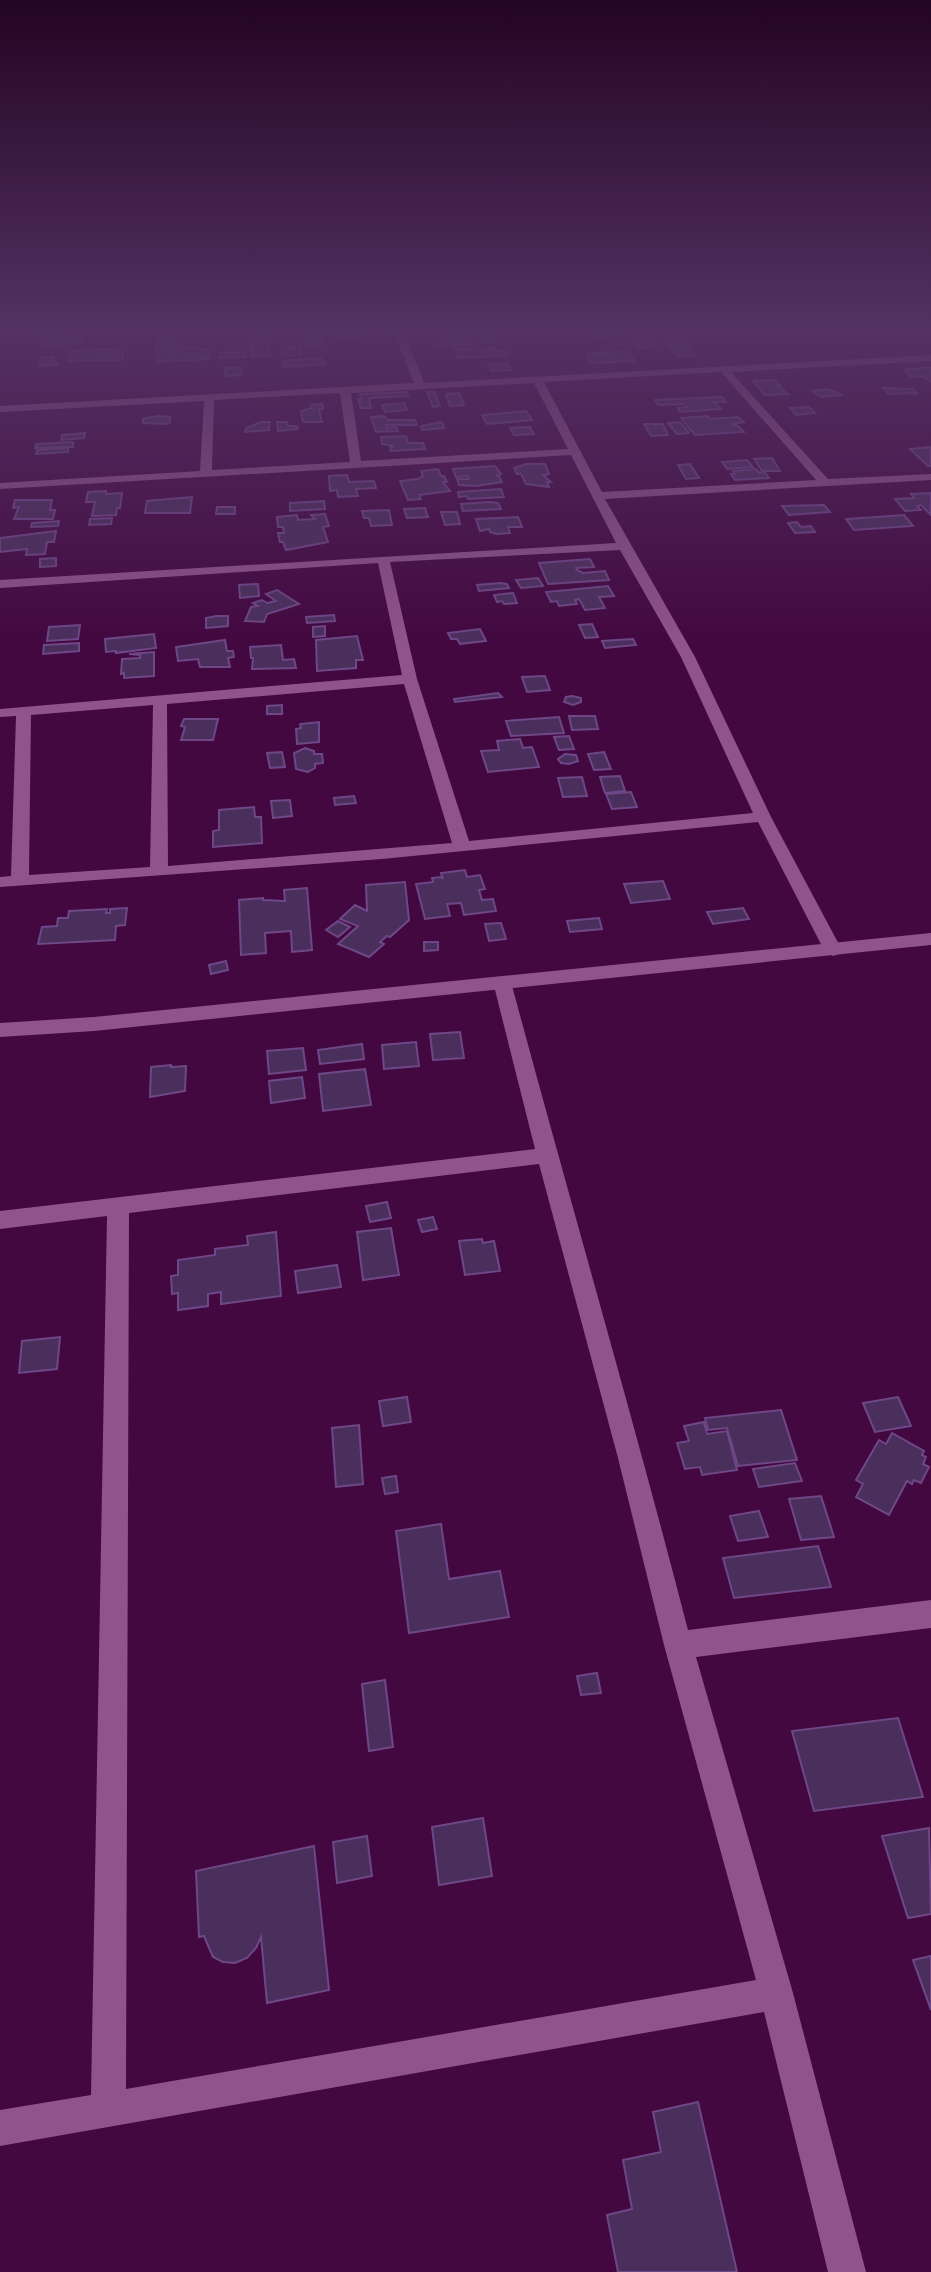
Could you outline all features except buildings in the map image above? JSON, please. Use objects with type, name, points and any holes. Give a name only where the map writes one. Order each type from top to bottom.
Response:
[{"type":"street","points":[[206,473],[208,435]]},
{"type":"street","points":[[352,435],[356,464]]},
{"type":"street","points":[[565,435],[624,546],[688,657],[763,817],[832,950]]},
{"type":"street","points":[[782,435],[826,484]]},
{"type":"street","points":[[0,486],[574,452]]},
{"type":"street","points":[[598,496],[931,477]]},
{"type":"street","points":[[0,584],[624,546]]},
{"type":"street","points":[[383,559],[410,679],[462,847]]},
{"type":"street","points":[[0,713],[410,679]]},
{"type":"street","points":[[159,870],[160,699]]},
{"type":"street","points":[[20,881],[24,711]]},
{"type":"street","points":[[0,882],[462,847],[763,817]]},
{"type":"street","points":[[0,1030],[94,1024],[931,939]]},
{"type":"street","points":[[502,982],[631,1458],[678,1645],[776,1993],[847,2272]]},
{"type":"street","points":[[0,1220],[547,1155]]},
{"type":"street","points":[[108,2110],[118,1207]]},
{"type":"street","points":[[678,1645],[931,1614]]},
{"type":"street","points":[[0,2128],[776,1993]]}]
